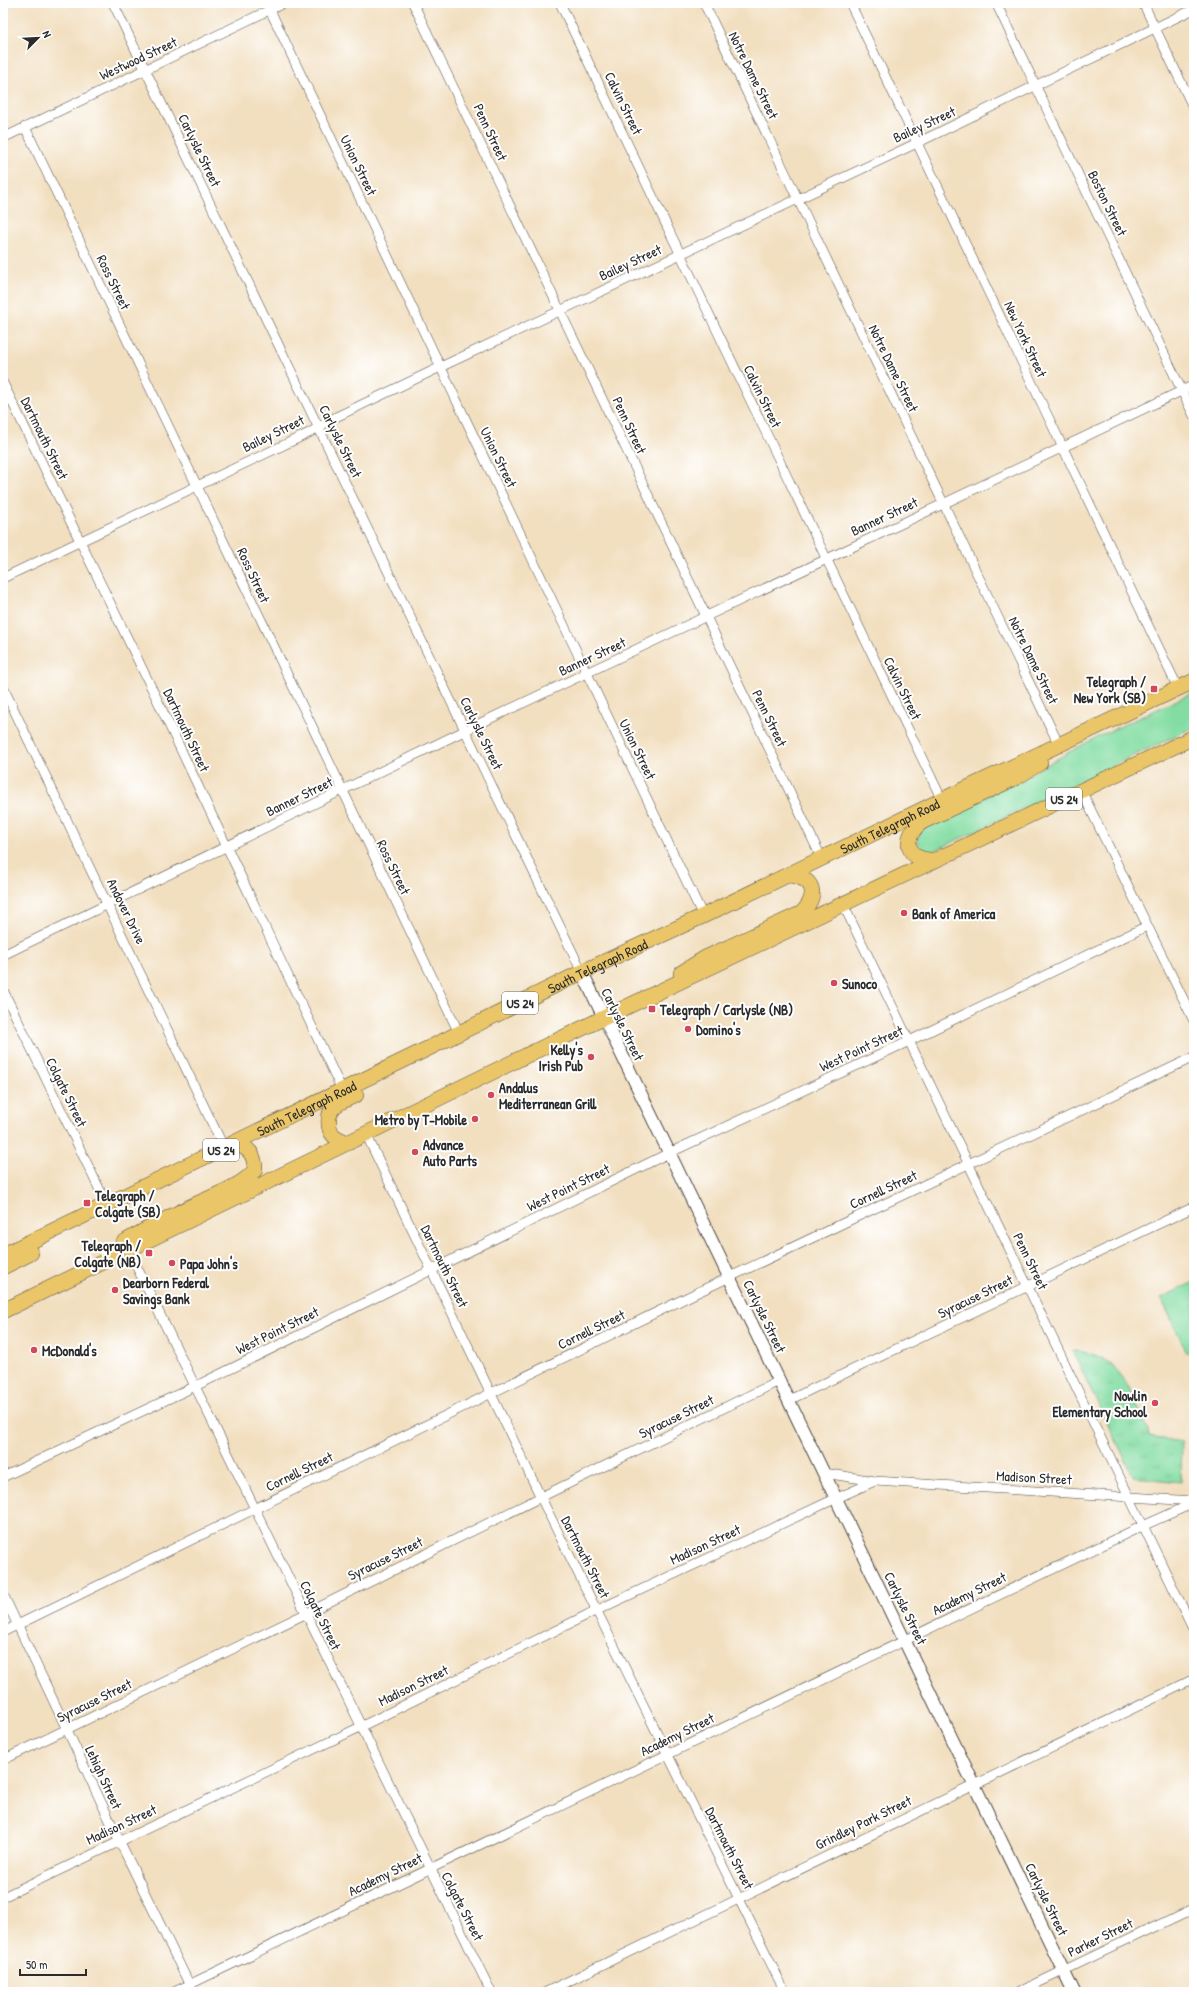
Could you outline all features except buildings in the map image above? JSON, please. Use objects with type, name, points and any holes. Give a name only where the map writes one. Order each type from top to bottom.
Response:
[{"type":"main road","name":"South Telegraph Road","points":[[3,1255],[229,1146],[582,972],[703,916],[942,800],[1194,681]]},
{"type":"main road","points":[[934,860],[926,861],[914,856],[910,850],[909,843],[912,829],[922,822],[1017,777],[1077,736]]},
{"type":"main road","name":"US 24","points":[[3,1311],[10,1302],[89,1269],[604,1018],[1194,737]]},
{"type":"main road","points":[[661,991],[682,972],[705,958],[802,912],[812,898],[812,891],[806,880],[799,876],[789,875]]},
{"type":"main road","points":[[348,1143],[335,1136],[330,1131],[330,1111],[334,1107],[447,1050],[474,1026]]},
{"type":"main road","points":[[89,1269],[113,1248],[148,1228],[232,1187],[251,1176],[255,1170],[253,1156],[247,1148],[229,1146]]},
{"type":"main road","points":[[3,1267],[112,1213],[134,1200],[156,1181]]},
{"type":"street","name":"Carlysle Street","points":[[113,3],[1074,1992]]},
{"type":"street","name":"Westwood Street","points":[[3,138],[284,3]]},
{"type":"street","name":"Penn Street","points":[[413,3],[822,859]]},
{"type":"street","name":"Calvin Street","points":[[560,3],[942,800]]},
{"type":"street","name":"Notre Dame Street","points":[[704,3],[1058,745]]},
{"type":"street","name":"New York Street","points":[[850,3],[1178,688]]},
{"type":"street","name":"Boston Street","points":[[996,3],[1194,416]]},
{"type":"street","points":[[1143,3],[1194,109]]},
{"type":"street","name":"Bailey Street","points":[[3,578],[309,433],[318,427],[560,310],[917,143],[1194,9]]},
{"type":"street","name":"Union Street","points":[[270,10],[703,916]]},
{"type":"street","name":"Ross Street","points":[[24,127],[459,1033]]},
{"type":"street","name":"Dartmouth Street","points":[[3,383],[342,1090]]},
{"type":"street","name":"Banner Street","points":[[3,955],[464,731],[1194,385]]},
{"type":"street","name":"Andover Drive","points":[[3,687],[229,1146]]},
{"type":"street","points":[[1081,790],[1194,1021]]},
{"type":"street","name":"Penn Street","points":[[843,904],[1194,1631]]},
{"type":"street","name":"West Point Street","points":[[3,1477],[195,1386],[669,1153],[908,1041],[1147,926]]},
{"type":"street","name":"Colgate Street","points":[[3,990],[106,1205]]},
{"type":"street","name":"Cornell Street","points":[[3,1632],[490,1393],[1194,1057]]},
{"type":"street","name":"Dartmouth Street","points":[[366,1134],[490,1393],[785,1992]]},
{"type":"street","name":"Syracuse Street","points":[[789,1400],[1194,1207]]},
{"type":"street","name":"Colgate Street","points":[[128,1249],[361,1726],[429,1869],[491,1992]]},
{"type":"street","name":"Syracuse Street","points":[[3,1760],[66,1728],[305,1614],[779,1381]]},
{"type":"street","name":"Madison Street","points":[[824,1474],[875,1481],[1129,1496],[1194,1502]]},
{"type":"street","name":"Madison Street","points":[[3,1897],[118,1840],[361,1726],[598,1610],[875,1481]]},
{"type":"street","name":"Academy Street","points":[[174,1992],[191,1988],[429,1869],[1143,1525],[1194,1502]]},
{"type":"street","name":"Lehigh Street","points":[[3,1594],[118,1840],[191,1988]]},
{"type":"street","name":"Grindley Park Street","points":[[546,1992],[1194,1679]]},
{"type":"street","name":"Parker Street","points":[[1019,1992],[1194,1908]]},
{"type":"green space","points":[[1194,693],[1194,727],[930,853],[919,849],[917,840],[923,828],[1021,779],[1091,740]]},
{"type":"green space","points":[[1194,1282],[1194,1356],[1187,1352],[1161,1298]]},
{"type":"green space","points":[[1072,1351],[1089,1353],[1103,1359],[1114,1367],[1130,1389],[1148,1431],[1149,1437],[1182,1442],[1181,1482],[1134,1477]]},
{"type":"place","name":"Telegraph / New York (SB)","points":[[1154,689]]},
{"type":"place","name":"Bank of America","points":[[904,913]]},
{"type":"place","name":"Sunoco","points":[[834,983]]},
{"type":"place","name":"Telegraph / Carlysle (NB)","points":[[652,1009]]},
{"type":"place","name":"Domino's","points":[[688,1029]]},
{"type":"place","name":"Kelly's Irish Pub","points":[[591,1057]]},
{"type":"place","name":"Andalus Mediterranean Grill","points":[[491,1095]]},
{"type":"place","name":"Metro by T-Mobile","points":[[475,1119]]},
{"type":"place","name":"Advance Auto Parts","points":[[415,1152]]},
{"type":"place","name":"Telegraph / Colgate (SB)","points":[[87,1203]]},
{"type":"place","name":"Telegraph / Colgate (NB)","points":[[149,1253]]},
{"type":"place","name":"Papa John's","points":[[172,1263]]},
{"type":"place","name":"Dearborn Federal Savings Bank","points":[[115,1290]]},
{"type":"place","name":"McDonald's","points":[[34,1350]]},
{"type":"place","name":"Nowlin Elementary School","points":[[1155,1403]]}]
